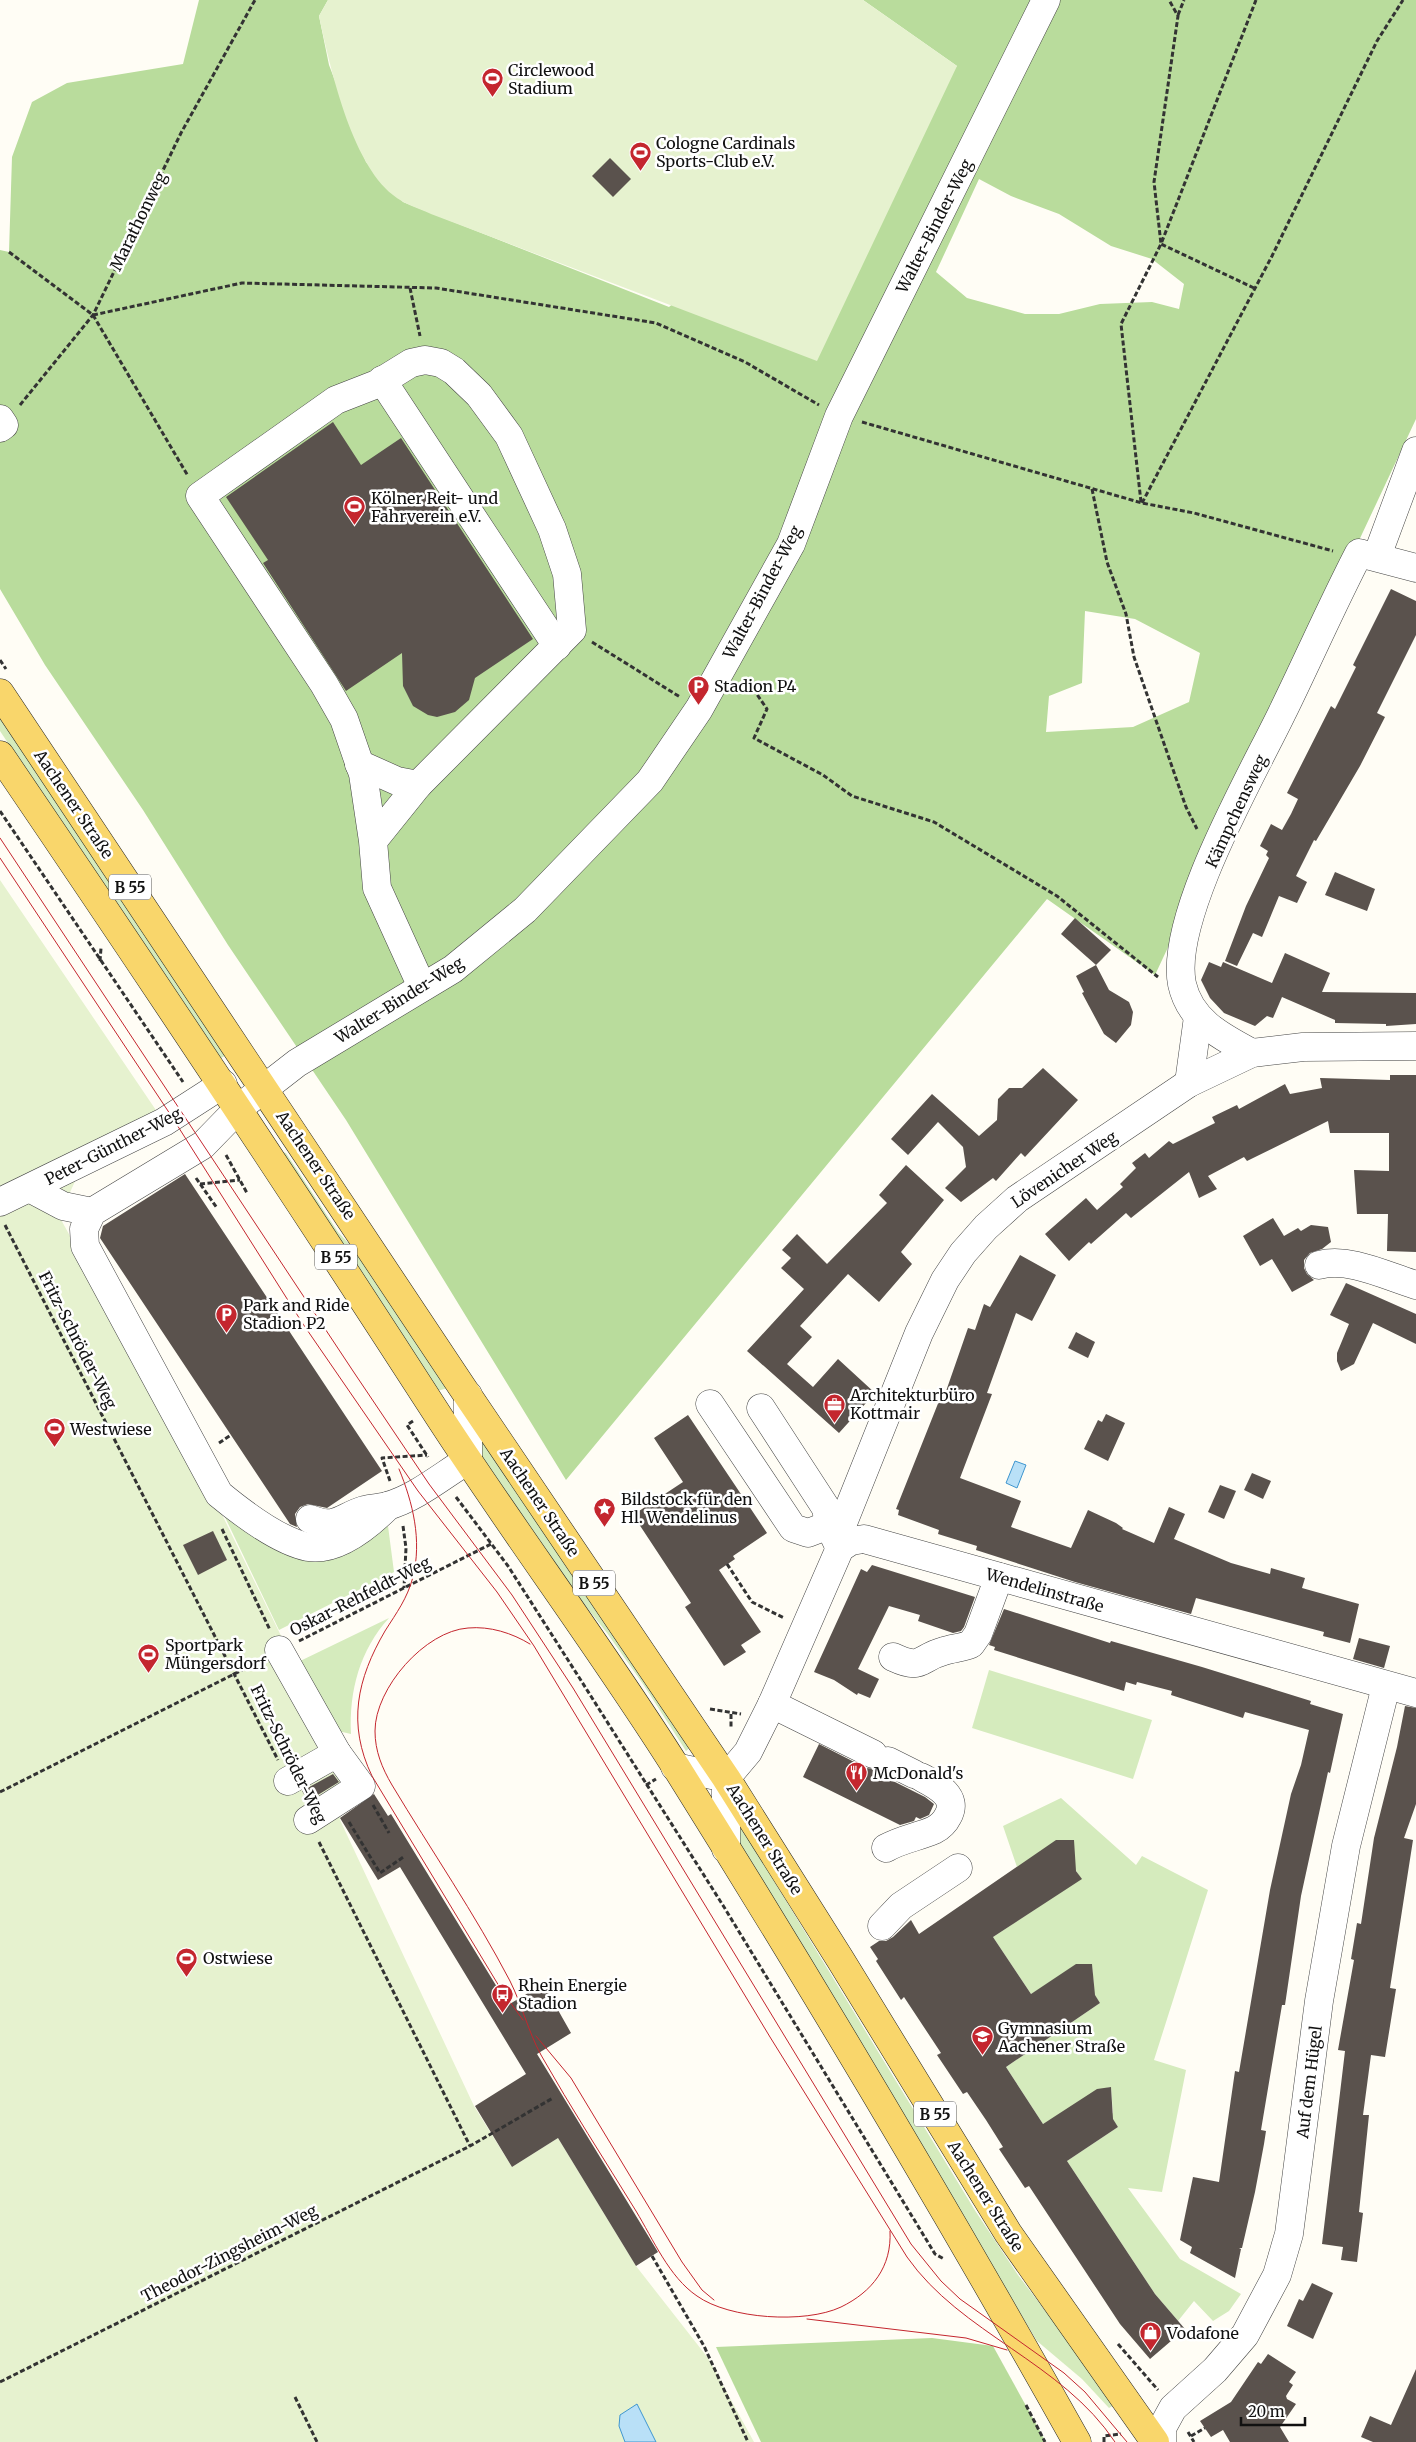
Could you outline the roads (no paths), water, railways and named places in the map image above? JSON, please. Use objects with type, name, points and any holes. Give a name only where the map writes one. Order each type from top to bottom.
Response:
[{"type":"main road","name":"Aachener Straße","points":[[0,693],[726,1778],[846,1967],[1008,2233],[1155,2442]]},
{"type":"main road","name":"Aachener Straße","points":[[0,754],[239,1108],[468,1460],[562,1594],[675,1767],[972,2258],[1077,2442]]},
{"type":"street","name":"Walter-Binder-Weg","points":[[104,1215],[203,1146],[239,1108],[297,1063],[460,964],[524,910],[650,781],[699,708],[792,544],[839,416],[1046,0]]},
{"type":"street","points":[[373,841],[418,785],[564,638],[567,574],[552,529],[509,436],[479,396],[454,371],[441,363],[425,360],[411,363],[382,380],[336,400],[200,496],[324,684],[344,719],[363,774],[373,841],[377,888],[422,987]]},
{"type":"street","points":[[382,380],[564,638]]},
{"type":"street","name":"Kämpchensweg","points":[[1252,1052],[1219,1036],[1198,1017],[1182,985],[1181,962],[1185,930],[1214,854],[1358,554],[1416,451]]},
{"type":"street","points":[[1358,554],[1416,568]]},
{"type":"street","points":[[359,764],[397,781],[418,785]]},
{"type":"street","points":[[1190,1083],[1198,1017]]},
{"type":"street","name":"Lövenicher Weg","points":[[835,1537],[843,1523],[919,1333],[944,1280],[986,1227],[1016,1199],[1190,1083],[1252,1052],[1303,1047],[1416,1046]]},
{"type":"street","name":"Peter-Günther-Weg","points":[[2,1213],[31,1189],[164,1122],[223,1084]]},
{"type":"street","points":[[31,1189],[63,1206],[104,1215]]},
{"type":"street","points":[[104,1215],[84,1229],[85,1246],[219,1494],[249,1517],[282,1536],[309,1547],[323,1546],[349,1536],[366,1527],[388,1506]]},
{"type":"street","points":[[1319,1265],[1330,1262],[1354,1265],[1416,1285]]},
{"type":"street","points":[[310,1519],[323,1525],[331,1524],[364,1510],[388,1506],[418,1491],[468,1460],[468,1395]]},
{"type":"street","name":"Wendelinstraße","points":[[710,1404],[793,1528],[808,1533],[851,1541],[864,1539],[1416,1693]]},
{"type":"street","points":[[726,1849],[726,1778],[748,1752],[772,1704],[835,1537],[826,1508],[761,1408]]},
{"type":"street","points":[[893,1657],[909,1664],[917,1664],[944,1651],[971,1644],[978,1634],[999,1577]]},
{"type":"street","points":[[280,1650],[337,1754],[358,1782],[308,1820]]},
{"type":"street","name":"Auf dem Hügel","points":[[1162,2442],[1162,2428],[1173,2408],[1215,2370],[1245,2335],[1278,2275],[1289,2234],[1319,2001],[1346,1846],[1386,1686]]},
{"type":"street","points":[[772,1704],[936,1784],[948,1796],[952,1805],[951,1812],[946,1821],[937,1829],[899,1841],[886,1848]]},
{"type":"street","points":[[288,1782],[337,1754]]},
{"type":"street","points":[[675,1767],[726,1778]]},
{"type":"street","points":[[882,1926],[901,1906],[958,1868]]},
{"type":"water","points":[[1015,1461],[1026,1465],[1017,1488],[1006,1483]]},
{"type":"water","points":[[637,2404],[656,2442],[625,2442],[619,2426],[620,2415]]},
{"type":"tram line","points":[[0,838],[429,1484],[512,1595],[573,1688],[911,2244],[941,2281],[960,2299],[1064,2373],[1085,2392],[1127,2442]]},
{"type":"tram line","points":[[0,858],[172,1117],[303,1324],[418,1491],[497,1592],[534,1646],[770,2037],[907,2257],[929,2284],[955,2307],[1068,2390],[1093,2414],[1115,2442]]},
{"type":"tram line","points":[[399,1469],[415,1522],[416,1563],[408,1592],[375,1649],[362,1684],[358,1720],[364,1757],[372,1776],[502,1991],[523,2020]]},
{"type":"tram line","points":[[530,1644],[501,1631],[484,1628],[468,1628],[435,1639],[405,1664],[383,1697],[377,1714],[376,1745],[382,1766],[392,1785],[468,1907],[510,1981],[541,2055],[662,2257],[687,2288],[711,2304],[747,2314],[788,2317],[808,2316],[841,2307],[871,2286],[884,2267],[888,2256],[890,2231]]},
{"type":"tram line","points":[[536,2036],[571,2078],[682,2262],[702,2290],[714,2300]]},
{"type":"tram line","points":[[807,2319],[966,2338],[1007,2350]]},
{"type":"place","name":"Circlewood Stadium","points":[[492,98]]},
{"type":"place","name":"Cologne Cardinals Sports-Club e.V.","points":[[640,171]]},
{"type":"place","name":"Kölner Reit- und Fahrverein e.V.","points":[[355,526]]},
{"type":"place","name":"Stadion P4","points":[[698,705]]},
{"type":"place","name":"Park and Ride Stadion P2","points":[[227,1333]]},
{"type":"place","name":"Architekturbüro Kottmair","points":[[834,1423]]},
{"type":"place","name":"Westwiese","points":[[54,1448]]},
{"type":"place","name":"Bildstock für den Hl. Wendelinus","points":[[605,1527]]},
{"type":"place","name":"Sportpark Müngersdorf","points":[[149,1673]]},
{"type":"place","name":"McDonald's","points":[[857,1792]]},
{"type":"place","name":"Ostwiese","points":[[187,1977]]},
{"type":"place","name":"Rhein Energie Stadion","points":[[502,2013]]},
{"type":"place","name":"Gymnasium Aachener Straße","points":[[982,2056]]},
{"type":"place","name":"Vodafone","points":[[1151,2352]]}]
